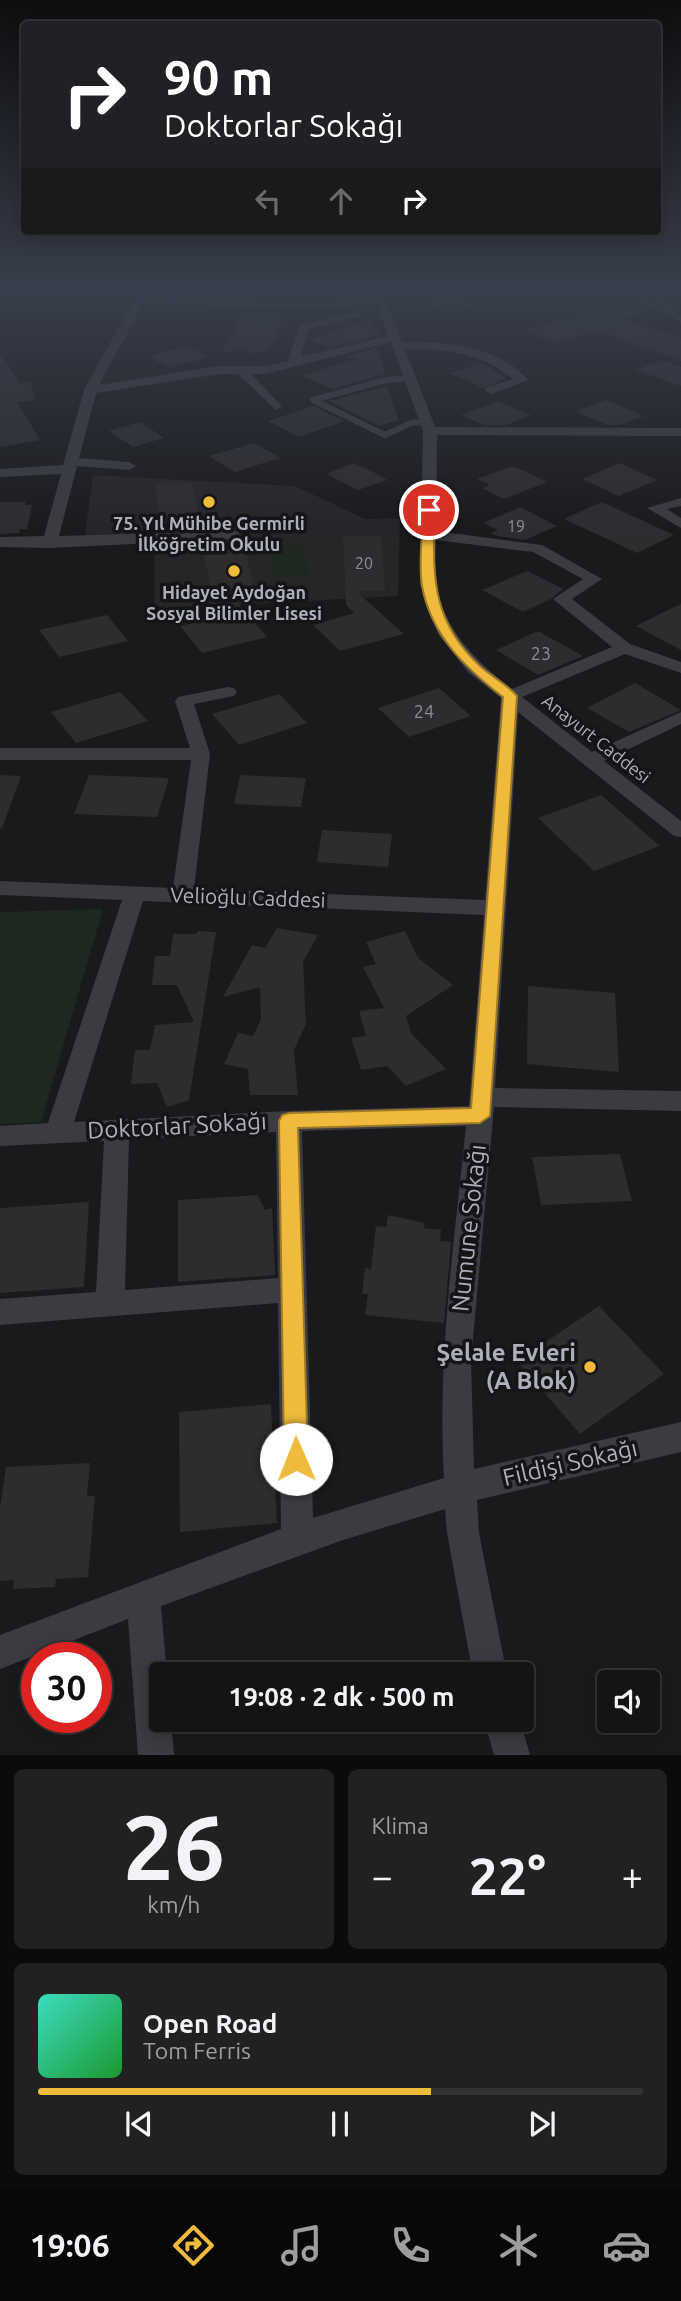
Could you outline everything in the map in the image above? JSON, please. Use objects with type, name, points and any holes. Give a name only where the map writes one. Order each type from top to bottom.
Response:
[{"type":"street","points":[[50,543],[90,390],[101,370]]},
{"type":"street","points":[[90,390],[219,370],[265,370]]},
{"type":"street","name":"Anayurt Caddesi","points":[[408,370],[428,427],[428,584],[437,617],[453,643],[474,668],[681,831]]},
{"type":"street","points":[[491,390],[522,380],[509,370]]},
{"type":"street","points":[[242,371],[276,406]]},
{"type":"street","points":[[428,427],[681,432]]},
{"type":"street","points":[[0,473],[71,465],[129,466]]},
{"type":"street","points":[[681,502],[654,508],[681,524]]},
{"type":"street","points":[[428,534],[537,548],[594,579],[561,599],[624,648],[681,668]]},
{"type":"street","points":[[0,542],[50,543],[234,536]]},
{"type":"street","points":[[510,696],[624,648]]},
{"type":"street","points":[[183,895],[201,754],[184,701],[228,692]]},
{"type":"street","name":"Numune Sokağı","points":[[486,1662],[473,1598],[459,1489],[455,1414],[456,1360],[481,1107],[510,696]]},
{"type":"street","points":[[592,759],[681,717]]},
{"type":"street","points":[[0,754],[201,754]]},
{"type":"street","name":"Velioğlu Caddesi","points":[[0,888],[495,908]]},
{"type":"street","points":[[58,1131],[135,894]]},
{"type":"street","name":"Doktorlar Sokağı","points":[[0,1136],[289,1121],[481,1107],[681,1101]]},
{"type":"street","points":[[289,1121],[297,1541]]},
{"type":"street","points":[[110,1304],[117,1129]]},
{"type":"street","points":[[0,1312],[293,1289]]},
{"type":"street","name":"Fildişi Sokağı","points":[[0,1652],[142,1596],[297,1541],[459,1489],[681,1437]]},
{"type":"street","points":[[142,1596],[156,1755]]},
{"type":"street","points":[[505,1732],[512,1755]]},
{"type":"lane","points":[[411,378],[386,380],[313,400],[385,435],[411,424],[428,427]]},
{"type":"shaded area","points":[[93,475],[295,486],[365,519],[400,518],[398,596],[155,609],[154,539],[262,533],[95,537],[85,534]]},
{"type":"shaded area","points":[[304,545],[309,575],[274,577],[270,547]]},
{"type":"shaded area","points":[[103,909],[41,1122],[0,1124],[0,912]]},
{"type":"building","points":[[0,370],[11,370],[20,383],[30,382],[36,400],[17,402],[40,440],[0,447]]},
{"type":"building","points":[[321,370],[384,370],[385,374],[332,389],[302,376]]},
{"type":"building","points":[[460,370],[493,370],[507,378],[483,388],[450,373]]},
{"type":"building","points":[[636,370],[681,370],[681,386]]},
{"type":"building","points":[[387,386],[399,420],[379,426],[329,401]]},
{"type":"building","points":[[606,400],[644,416],[619,425],[607,425],[575,411]]},
{"type":"building","points":[[498,401],[531,415],[506,425],[484,425],[461,415]]},
{"type":"building","points":[[313,406],[344,421],[299,437],[268,421]]},
{"type":"building","points":[[140,422],[164,438],[133,447],[109,431]]},
{"type":"building","points":[[254,443],[280,458],[235,472],[209,456]]},
{"type":"building","points":[[354,463],[387,480],[358,490],[326,474]]},
{"type":"building","points":[[620,463],[657,480],[619,496],[582,479]]},
{"type":"building","points":[[512,466],[547,482],[504,499],[482,488],[490,485],[477,479]]},
{"type":"building","points":[[192,482],[200,519],[161,522],[155,485]]},
{"type":"building","points":[[0,502],[25,502],[25,505],[32,505],[27,529],[20,529],[19,533],[0,534]]},
{"type":"building","points":[[602,502],[674,535],[637,553],[564,519]]},
{"type":"building","points":[[520,507],[557,526],[525,540],[497,536],[490,533],[498,530],[483,523]]},
{"type":"building","points":[[343,536],[381,536],[385,591],[356,591],[404,634],[340,651],[313,625],[354,613],[346,605]]},
{"type":"building","points":[[243,542],[254,587],[226,589],[267,637],[202,653],[180,626],[224,616],[214,604],[202,545]]},
{"type":"building","points":[[527,571],[563,589],[551,599],[523,612],[482,590]]},
{"type":"building","points":[[681,604],[681,650],[636,626],[668,610]]},
{"type":"building","points":[[107,615],[128,641],[59,657],[39,630]]},
{"type":"building","points":[[538,631],[583,656],[538,675],[496,650]]},
{"type":"building","points":[[635,683],[681,710],[629,732],[587,708]]},
{"type":"building","points":[[439,688],[471,716],[409,737],[378,708]]},
{"type":"building","points":[[120,692],[148,721],[76,743],[51,712]]},
{"type":"building","points":[[279,694],[307,723],[239,745],[212,714]]},
{"type":"building","points":[[0,775],[21,776],[2,828],[0,828]]},
{"type":"building","points":[[89,775],[169,778],[157,817],[74,814]]},
{"type":"building","points":[[240,775],[306,778],[301,807],[234,804]]},
{"type":"building","points":[[601,795],[660,846],[594,871],[538,818]]},
{"type":"building","points":[[322,830],[392,834],[388,867],[317,862]]},
{"type":"building","points":[[277,928],[318,935],[303,962],[306,1024],[294,1050],[298,1095],[250,1095],[248,1069],[224,1064],[238,1033],[253,1036],[261,1019],[260,987],[223,997],[252,945],[265,948]]},
{"type":"building","points":[[197,931],[216,932],[189,1100],[167,1107],[157,1083],[131,1084],[135,1050],[150,1050],[155,1025],[194,1022],[177,985],[152,985],[155,956],[170,956],[173,934],[197,934]]},
{"type":"building","points":[[405,931],[418,958],[453,985],[406,1016],[411,1033],[446,1069],[406,1086],[387,1066],[361,1070],[351,1038],[366,1036],[359,1011],[384,1008],[363,967],[376,964],[366,942]]},
{"type":"building","points":[[528,986],[615,993],[619,1072],[527,1064]]},
{"type":"building","points":[[620,1154],[632,1201],[541,1205],[532,1157]]},
{"type":"building","points":[[258,1195],[265,1210],[272,1208],[275,1275],[178,1282],[178,1200]]},
{"type":"building","points":[[89,1202],[84,1287],[0,1293],[0,1208]]},
{"type":"building","points":[[388,1215],[425,1223],[424,1228],[441,1230],[440,1241],[451,1242],[444,1323],[365,1315],[368,1294],[362,1294],[365,1268],[371,1269],[376,1226],[386,1227]]},
{"type":"building","name":"Şelale Evleri (A Blok)","points":[[599,1306],[664,1374],[580,1434],[517,1361]]},
{"type":"building","points":[[271,1404],[277,1523],[180,1532],[179,1412]]},
{"type":"building","points":[[90,1463],[87,1496],[95,1496],[88,1577],[56,1579],[55,1587],[13,1589],[14,1580],[0,1581],[0,1508],[6,1467]]},
{"type":"place","name":"75. Yıl Mühibe Germirli İlköğretim Okulu","points":[[209,502]]},
{"type":"place","name":"Hidayet Aydoğan Sosyal Bilimler Lisesi","points":[[234,571]]},
{"type":"place","name":"Şelale Evleri (A Blok)","points":[[590,1367]]},
{"type":"route","points":[[296,1459],[289,1121],[480,1116],[510,696],[474,668],[453,643],[437,617],[428,584],[429,510]]}]
